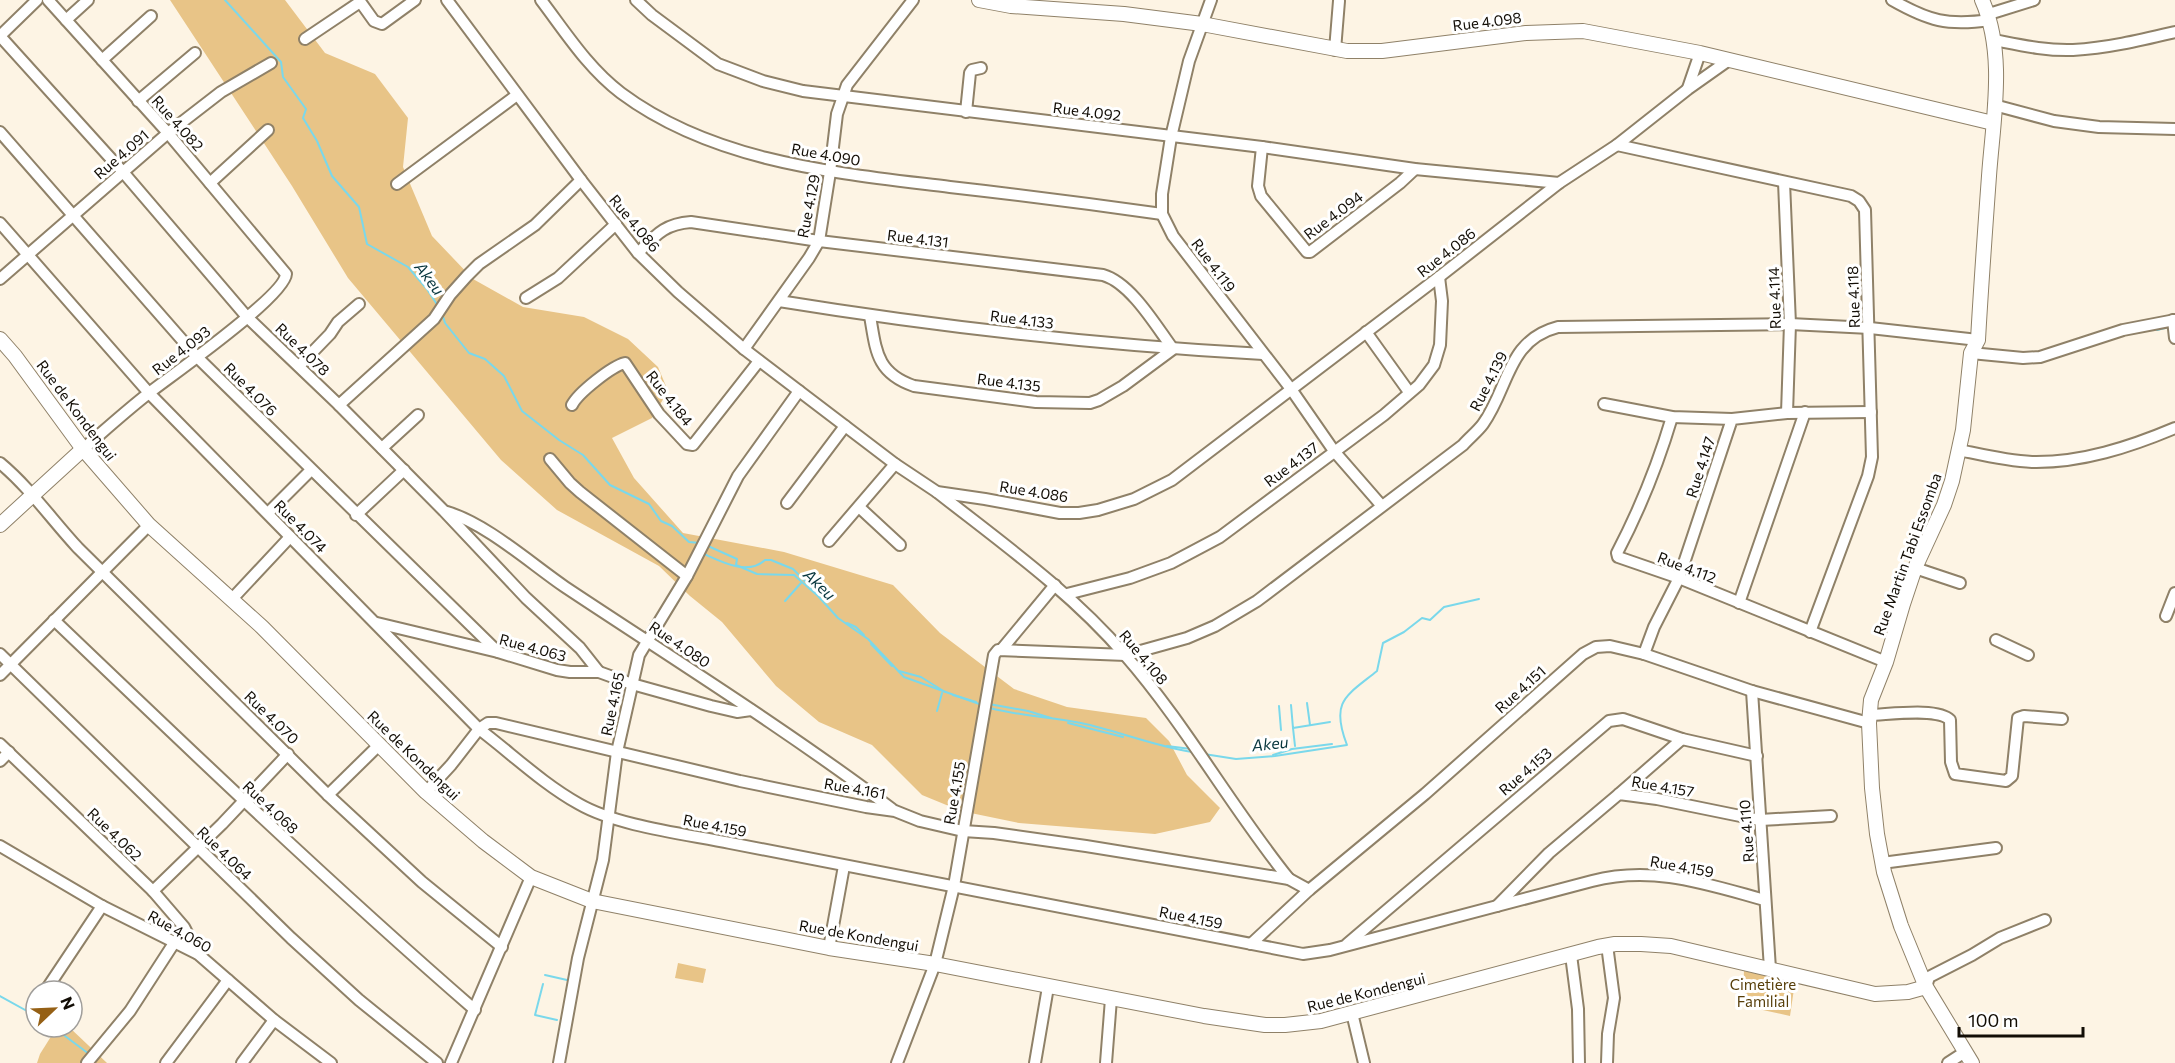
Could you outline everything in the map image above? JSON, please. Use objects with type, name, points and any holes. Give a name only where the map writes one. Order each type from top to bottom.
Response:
[{"type":"main road","name":"Rue 4.098","points":[[979,0],[1011,6],[1103,6],[1335,50],[1382,51],[1526,33],[1583,31],[1700,53],[1993,123]]},
{"type":"main road","name":"Rue Martin Tabi Essomba","points":[[1969,1058],[1926,987],[1901,926],[1882,863],[1872,788],[1869,719],[1871,700],[1886,662],[1915,568],[1944,505],[1963,430],[1971,353],[1978,340],[1996,66],[1990,17],[1982,0]]},
{"type":"main road","name":"Rue de Kondengui","points":[[0,339],[83,449],[149,525],[232,599],[306,670],[426,792],[483,841],[531,877],[592,901],[829,948],[935,964],[1111,999],[1265,1025],[1306,1024],[1607,945],[1671,946],[1875,994],[1908,992],[1926,987]]},
{"type":"main road","points":[[0,525],[83,449]]},
{"type":"street","points":[[0,36],[36,0]]},
{"type":"street","name":"Rue 4.082","points":[[48,0],[168,133],[283,268]]},
{"type":"street","points":[[66,20],[88,0]]},
{"type":"street","points":[[305,39],[359,1],[374,21],[382,24],[414,0]]},
{"type":"street","name":"Rue 4.086","points":[[447,0],[638,253],[678,292],[744,349],[895,465],[937,492],[1060,513],[1098,510],[1134,499],[1172,480],[1559,183],[1617,145],[1729,60]]},
{"type":"street","name":"Rue 4.090","points":[[541,0],[590,66],[619,91],[651,112],[702,137],[757,156],[830,172],[1162,214]]},
{"type":"street","name":"Rue 4.092","points":[[636,0],[652,15],[718,64],[763,81],[802,92],[1262,147],[1415,169],[1559,183]]},
{"type":"street","name":"Rue 4.129","points":[[744,349],[779,302],[819,241],[841,97],[854,74],[913,0]]},
{"type":"street","points":[[1162,214],[1162,194],[1171,137],[1189,61],[1211,0]]},
{"type":"street","points":[[1892,0],[1917,14],[1941,22],[1963,22],[1990,17],[2034,0]]},
{"type":"street","points":[[1335,50],[1340,1]]},
{"type":"street","points":[[102,60],[151,16]]},
{"type":"street","points":[[1994,40],[2049,49],[2073,50],[2111,46],[2175,32]]},
{"type":"street","name":"Rue 4.078","points":[[0,36],[123,172],[247,317],[404,470],[526,598],[580,648],[598,672]]},
{"type":"street","points":[[138,101],[195,53]]},
{"type":"street","points":[[1688,89],[1700,53]]},
{"type":"street","name":"Rue 4.091","points":[[0,279],[168,133],[221,92],[271,63]]},
{"type":"street","points":[[966,112],[970,73],[972,70],[981,68]]},
{"type":"street","points":[[397,184],[518,95]]},
{"type":"street","points":[[1994,105],[2054,121],[2088,126],[2175,129]]},
{"type":"street","points":[[210,183],[268,130]]},
{"type":"street","name":"Rue 4.076","points":[[0,132],[197,357],[498,652]]},
{"type":"street","name":"Rue 4.118","points":[[1617,145],[1851,196],[1859,201],[1865,210],[1870,328],[1871,467],[1810,632]]},
{"type":"street","name":"Rue 4.094","points":[[1262,147],[1258,186],[1261,196],[1307,252],[1391,190],[1415,169]]},
{"type":"street","points":[[339,405],[430,323],[450,295],[479,264],[535,225],[581,180]]},
{"type":"street","name":"Rue 4.114","points":[[1784,182],[1790,324],[1787,412]]},
{"type":"street","name":"Rue 4.119","points":[[1162,214],[1173,236],[1291,389],[1334,451],[1381,505]]},
{"type":"street","name":"Rue 4.131","points":[[638,253],[665,227],[676,223],[691,222],[819,241],[1110,277],[1128,290],[1173,349]]},
{"type":"street","name":"Rue 4.074","points":[[0,223],[149,393],[480,729],[570,799],[609,816]]},
{"type":"street","points":[[526,298],[558,278],[616,224]]},
{"type":"street","name":"Rue 4.093","points":[[83,449],[149,393],[247,317],[286,280],[283,268]]},
{"type":"street","name":"Rue 4.137","points":[[1067,594],[1130,578],[1171,563],[1220,537],[1384,415],[1419,385],[1434,365],[1440,345],[1443,301],[1439,277]]},
{"type":"street","name":"Rue 4.133","points":[[779,302],[870,316],[1077,340],[1263,354]]},
{"type":"street","points":[[299,366],[330,334],[338,322],[359,304]]},
{"type":"street","name":"Rue 4.135","points":[[870,316],[876,354],[891,374],[902,381],[914,386],[1036,402],[1090,403],[1099,400],[1123,386],[1173,349]]},
{"type":"street","points":[[1971,353],[2023,358],[2040,357],[2123,330],[2174,320],[2175,338]]},
{"type":"street","name":"Rue 4.139","points":[[1126,655],[1187,638],[1215,626],[1257,601],[1462,444],[1482,425],[1516,357],[1535,336],[1546,330],[1558,327],[1790,324],[1870,328],[1978,340]]},
{"type":"street","points":[[1366,332],[1409,392]]},
{"type":"street","name":"Rue 4.184","points":[[572,405],[578,396],[625,363],[659,414],[687,444],[693,445],[759,361]]},
{"type":"street","name":"Rue 4.165","points":[[559,1063],[578,958],[603,860],[617,752],[639,655],[687,576],[738,476],[799,392]]},
{"type":"street","points":[[1604,404],[1672,417],[1732,419],[1787,412],[1871,412]]},
{"type":"street","points":[[1739,603],[1805,412]]},
{"type":"street","points":[[382,448],[418,416]]},
{"type":"street","name":"Rue 4.112","points":[[1672,417],[1658,465],[1617,553],[1621,559],[1679,578],[1886,662]]},
{"type":"street","name":"Rue 4.147","points":[[1644,654],[1654,627],[1679,578],[1732,419]]},
{"type":"street","points":[[787,503],[846,426]]},
{"type":"street","points":[[1959,450],[2016,461],[2055,461],[2123,449],[2175,428]]},
{"type":"street","points":[[550,459],[580,492],[687,576]]},
{"type":"street","name":"Rue 4.070","points":[[0,463],[21,481],[57,526],[102,572],[328,795],[422,882],[502,947]]},
{"type":"street","points":[[830,541],[895,465]]},
{"type":"street","points":[[268,513],[311,470]]},
{"type":"street","points":[[356,515],[404,470]]},
{"type":"street","name":"Rue 4.108","points":[[937,492],[1067,594],[1126,655],[1181,727],[1269,854],[1289,879]]},
{"type":"street","points":[[858,507],[900,545]]},
{"type":"street","name":"Rue 4.080","points":[[444,511],[477,525],[566,587],[648,639],[823,757],[895,811]]},
{"type":"street","points":[[0,675],[149,525]]},
{"type":"street","points":[[232,599],[290,537]]},
{"type":"street","points":[[1915,568],[1960,583]]},
{"type":"street","name":"Rue 4.155","points":[[897,1063],[935,964],[954,886],[994,655],[1002,649],[1055,585]]},
{"type":"street","points":[[2166,616],[2175,593]]},
{"type":"street","name":"Rue 4.068","points":[[54,620],[243,802],[377,926],[475,1010]]},
{"type":"street","name":"Rue 4.063","points":[[376,623],[570,672],[598,672],[711,706],[737,712],[751,710]]},
{"type":"street","points":[[1996,640],[2028,655]]},
{"type":"street","name":"Rue 4.151","points":[[1251,944],[1309,890],[1425,794],[1582,654],[1596,647],[1610,646],[1644,654],[1752,691],[1869,719],[1921,713],[1945,715],[1950,720],[1951,762],[1955,774],[1986,780],[2006,781],[2012,776],[2018,718],[2024,716],[2062,719]]},
{"type":"street","points":[[1002,649],[1126,655]]},
{"type":"street","name":"Rue 4.064","points":[[0,654],[291,938],[351,992],[437,1063]]},
{"type":"street","name":"Rue 4.110","points":[[1752,691],[1770,969]]},
{"type":"street","name":"Rue 4.153","points":[[1345,946],[1601,726],[1615,719],[1623,719],[1682,739],[1757,756]]},
{"type":"street","name":"Rue 4.161","points":[[480,729],[488,723],[502,724],[751,783],[895,811],[920,821],[963,831],[1086,846],[1289,879],[1309,890]]},
{"type":"street","points":[[426,792],[480,729]]},
{"type":"street","points":[[1619,794],[1682,739]]},
{"type":"street","name":"Rue 4.062","points":[[0,744],[153,891],[184,927],[198,954]]},
{"type":"street","points":[[328,795],[379,745]]},
{"type":"street","points":[[0,761],[9,752]]},
{"type":"street","points":[[153,891],[198,848],[288,754]]},
{"type":"street","name":"Rue 4.157","points":[[1497,906],[1549,853],[1619,794],[1657,799],[1760,820],[1831,816]]},
{"type":"street","name":"Rue 4.159","points":[[609,816],[651,827],[844,866],[904,875],[1303,954],[1318,953],[1592,880],[1624,874],[1652,874],[1678,878],[1765,900]]},
{"type":"street","name":"Rue 4.060","points":[[0,846],[102,906],[198,954],[274,1020],[331,1063]]},
{"type":"street","points":[[1882,863],[1996,848]]},
{"type":"street","points":[[829,948],[844,866]]},
{"type":"street","points":[[451,1063],[531,877]]},
{"type":"street","points":[[53,979],[102,906]]},
{"type":"street","points":[[1926,987],[1929,977],[1936,973],[1972,956],[2000,939],[2045,920]]},
{"type":"street","points":[[87,1063],[138,1000],[174,943]]},
{"type":"street","points":[[1607,945],[1614,1003],[1609,1025],[1607,1063]]},
{"type":"street","points":[[1571,955],[1578,1009],[1579,1063]]},
{"type":"street","points":[[166,1063],[228,980]]},
{"type":"street","points":[[1035,1063],[1048,987]]},
{"type":"street","points":[[1106,1063],[1111,999]]},
{"type":"street","points":[[1352,1013],[1364,1063]]},
{"type":"street","points":[[242,1063],[274,1020]]},
{"type":"street","points":[[1948,1063],[1969,1058]]},
{"type":"green space","points":[[170,0],[285,0],[325,53],[375,74],[408,118],[403,167],[432,236],[473,279],[523,307],[584,317],[628,339],[658,367],[668,391],[652,418],[612,438],[634,478],[683,533],[784,552],[893,585],[940,633],[1014,689],[1067,707],[1146,718],[1169,741],[1187,775],[1220,808],[1210,822],[1155,834],[1019,823],[961,811],[922,795],[872,745],[819,722],[776,686],[722,622],[690,596],[659,566],[557,510],[501,460],[348,278],[292,186]]},
{"type":"green space","points":[[678,963],[706,969],[703,983],[675,978]]},
{"type":"green space","name":"Cimetière Familial","points":[[1744,971],[1795,982],[1790,1016],[1749,1007],[1743,991]]},
{"type":"green space","points":[[49,1039],[82,1039],[107,1063],[37,1063]]},
{"type":"waterway","name":"Akeu","points":[[225,0],[281,62],[283,77],[306,109],[303,118],[317,141],[332,176],[359,207],[367,244],[408,267],[438,306]]},
{"type":"waterway","name":"Akeu","points":[[442,313],[445,323],[469,353],[485,359],[504,376],[522,411],[559,440],[583,455],[610,485],[649,504],[661,521],[672,526],[689,542],[700,543]]},
{"type":"waterway","points":[[2157,330],[2169,327]]},
{"type":"waterway","name":"Akeu","points":[[708,546],[737,559],[736,565],[757,574],[794,575],[838,618],[868,639],[904,677],[982,705]]},
{"type":"waterway","points":[[704,554],[727,564],[743,567],[751,567],[765,560],[771,560],[793,569],[818,594]]},
{"type":"waterway","points":[[785,601],[801,583]]},
{"type":"waterway","name":"Akeu","points":[[1204,754],[1236,759],[1275,756],[1347,745],[1342,730],[1341,709],[1349,694],[1377,671],[1383,643],[1404,632],[1422,618],[1430,620],[1444,607],[1479,599]]},
{"type":"waterway","name":"Akeu","points":[[847,623],[856,627],[864,635]]},
{"type":"waterway","name":"Akeu","points":[[871,644],[892,666]]},
{"type":"waterway","points":[[899,671],[921,677],[945,692]]},
{"type":"waterway","points":[[937,711],[942,693]]},
{"type":"waterway","name":"Akeu","points":[[953,695],[976,702]]},
{"type":"waterway","points":[[1307,703],[1310,725]]},
{"type":"waterway","points":[[989,704],[1051,718]]},
{"type":"waterway","points":[[1291,705],[1293,728],[1330,722]]},
{"type":"waterway","points":[[1279,706],[1281,730]]},
{"type":"waterway","name":"Akeu","points":[[990,708],[1081,723],[1192,752]]},
{"type":"waterway","name":"Akeu","points":[[1068,723],[1123,737]]},
{"type":"waterway","points":[[1293,728],[1295,746]]},
{"type":"waterway","points":[[1273,755],[1292,749],[1332,744]]},
{"type":"waterway","name":"Akeu","points":[[1167,746],[1191,749]]},
{"type":"waterway","points":[[545,975],[567,980]]},
{"type":"waterway","points":[[543,984],[535,1015],[557,1020]]},
{"type":"waterway","points":[[0,996],[24,1009]]},
{"type":"waterway","points":[[69,1039],[89,1054]]}]
